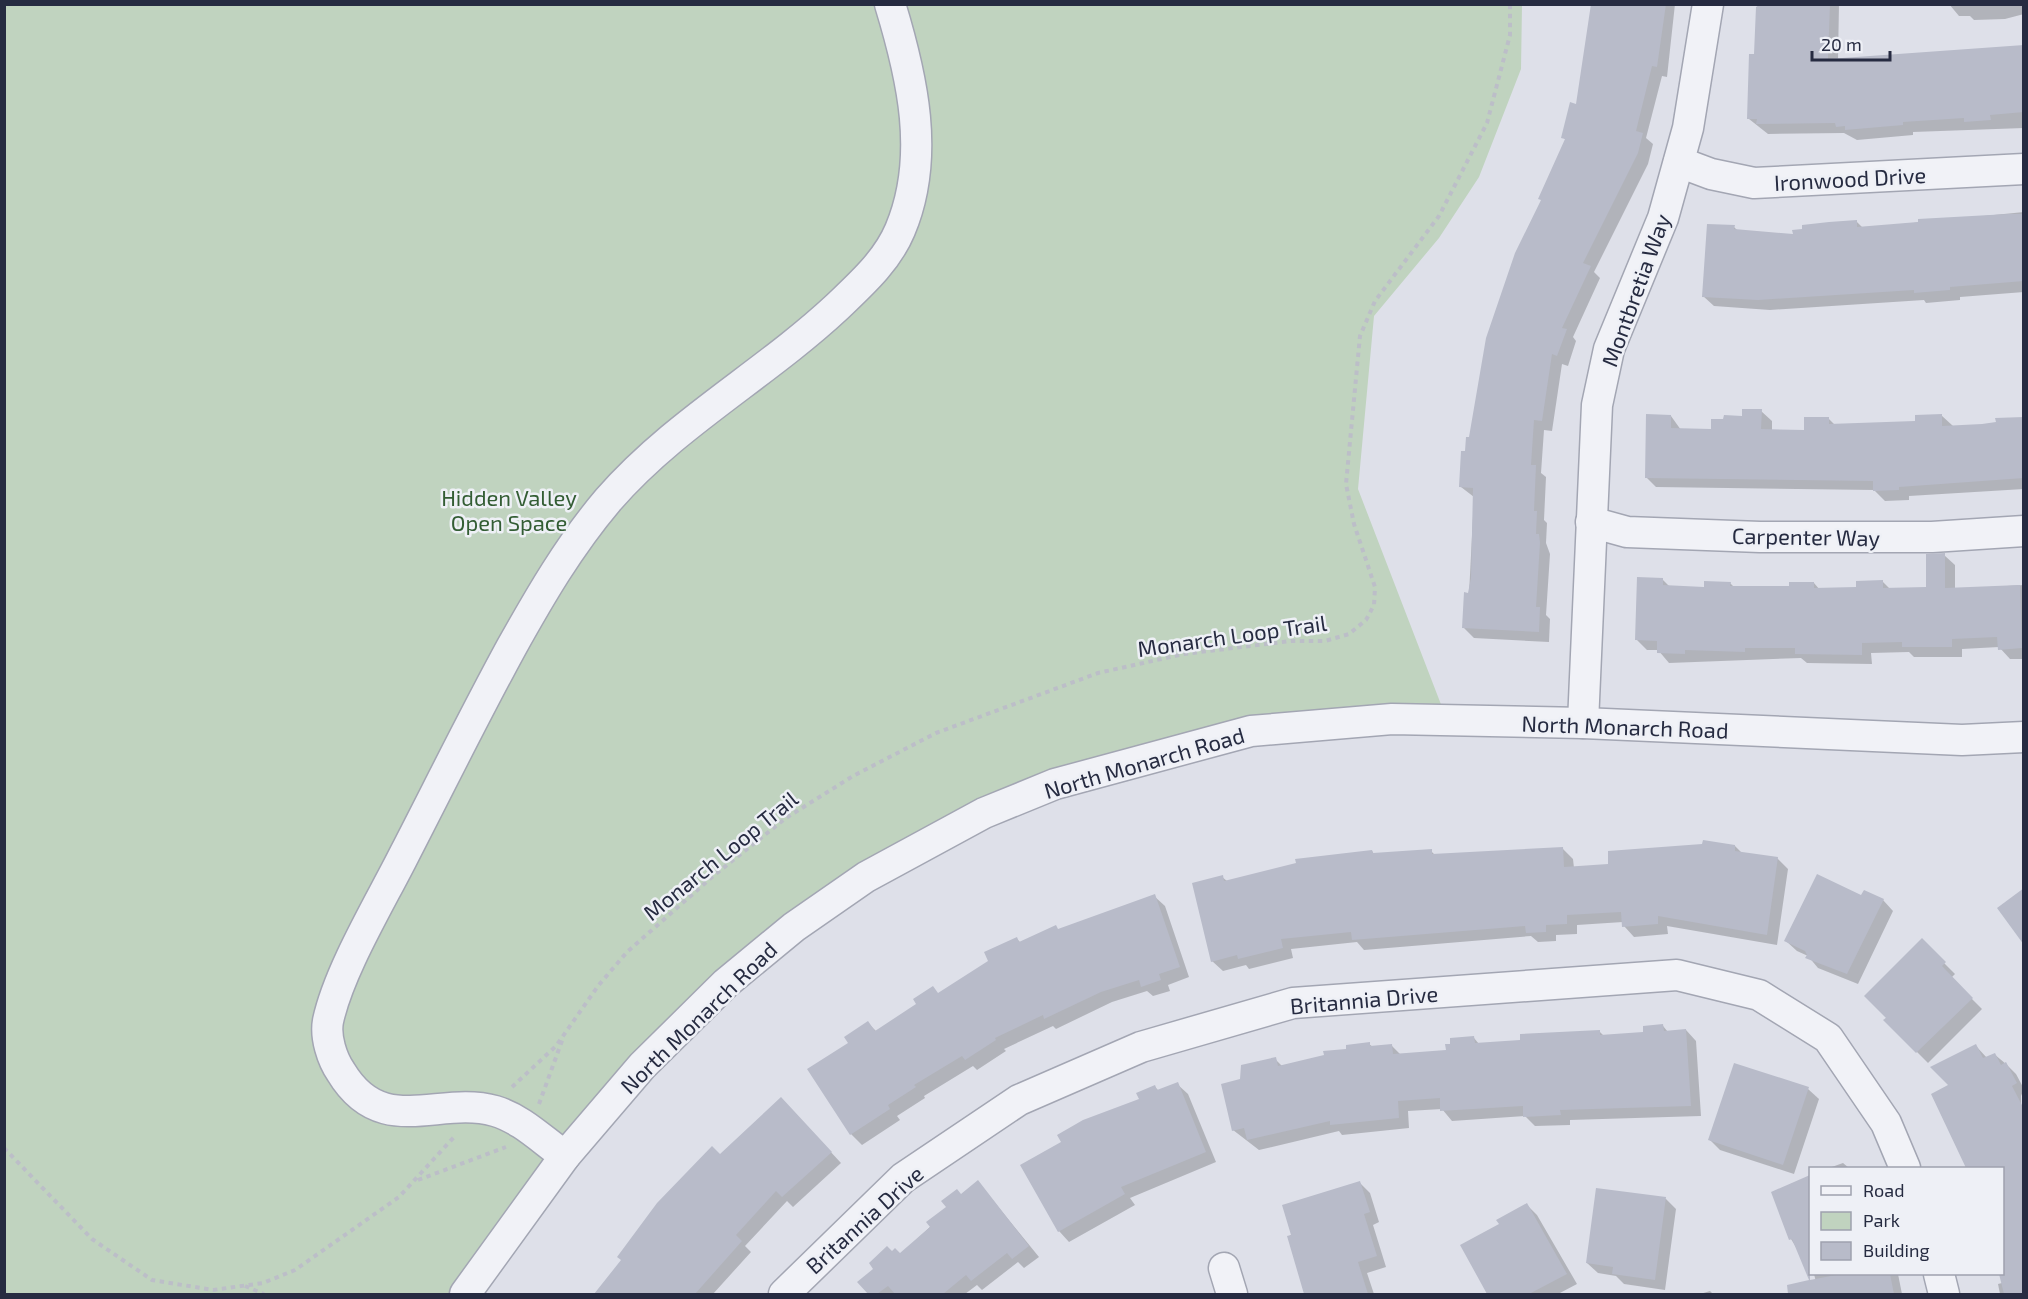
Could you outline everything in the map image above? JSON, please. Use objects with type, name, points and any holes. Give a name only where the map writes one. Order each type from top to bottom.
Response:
[{"type":"street","points":[[565,1156],[519,1120],[480,1107],[411,1113],[383,1107],[361,1097],[340,1071],[329,1044],[327,1027],[333,1001],[485,696],[554,570],[608,500],[657,450],[815,327],[871,275],[900,231],[913,186],[916,129],[909,67],[890,4]]},
{"type":"street","name":"Montbretia Way","points":[[1583,723],[1597,405],[1609,349],[1663,218],[1679,162],[1688,128],[1708,4]]},
{"type":"street","name":"Ironwood Drive","points":[[1679,162],[1711,174],[1754,183],[2024,169]]},
{"type":"street","name":"Carpenter Way","points":[[1591,522],[1627,532],[1760,537],[1932,537],[2024,531]]},
{"type":"street","name":"North Monarch Road","points":[[465,1294],[565,1156],[642,1066],[726,983],[794,927],[866,878],[984,813],[1055,784],[1251,731],[1392,719],[1583,723],[1962,741],[2024,737]]},
{"type":"street","name":"Britannia Drive","points":[[791,1292],[903,1178],[1019,1100],[1141,1047],[1293,1003],[1677,975],[1759,995],[1828,1038],[1886,1123],[1905,1167]]},
{"type":"street","points":[[1939,1275],[1944,1294]]},
{"type":"path","name":"Monarch Loop Trail","points":[[4,1148],[92,1239],[152,1280],[213,1290],[263,1283],[294,1270],[399,1197],[480,1107],[501,1097],[556,1046],[598,986],[627,952],[712,877],[786,818],[853,776],[936,733],[1098,673],[1184,654],[1291,641],[1325,641],[1349,634],[1366,620],[1374,605],[1375,587],[1354,524],[1346,484],[1360,336],[1375,301],[1439,216],[1487,123],[1510,35],[1510,4]]},
{"type":"path","points":[[244,1286],[264,1294]]},
{"type":"green space","name":"Hidden Valley Open Space","points":[[5,5],[1522,5],[1521,69],[1479,177],[1439,238],[1374,316],[1358,489],[1447,720],[1326,724],[984,813],[726,983],[465,1294],[5,1294]]},
{"type":"building","points":[[1591,4],[1666,4],[1657,67],[1652,66],[1636,131],[1643,133],[1638,153],[1583,263],[1591,266],[1562,328],[1567,329],[1557,356],[1552,354],[1542,421],[1534,420],[1531,465],[1536,465],[1534,511],[1537,511],[1536,534],[1539,534],[1540,543],[1536,607],[1540,607],[1539,632],[1462,628],[1464,592],[1468,593],[1471,578],[1473,488],[1459,487],[1461,451],[1465,451],[1466,437],[1469,437],[1486,338],[1515,253],[1541,200],[1538,199],[1565,139],[1561,138],[1570,102],[1576,104]]},
{"type":"building","points":[[1761,4],[1830,4],[1828,59],[2024,45],[2024,112],[1990,115],[1991,120],[1964,122],[1964,118],[1903,122],[1903,125],[1845,130],[1845,126],[1836,127],[1835,123],[1756,124],[1757,119],[1747,119],[1749,54],[1754,54],[1756,7]]},
{"type":"building","points":[[2024,214],[2024,281],[1950,287],[1950,290],[1914,293],[1914,290],[1758,300],[1702,297],[1707,224],[1735,225],[1734,229],[1793,234],[1792,230],[1802,229],[1802,225],[1829,222],[1857,220],[1857,227],[1918,222],[1918,219]]},
{"type":"building","points":[[1742,409],[1762,409],[1761,429],[1804,430],[1804,417],[1829,417],[1829,424],[1915,421],[1915,415],[1942,414],[1942,426],[1982,424],[1996,422],[1995,418],[2024,417],[2024,478],[1873,491],[1873,481],[1645,478],[1646,414],[1671,415],[1671,428],[1711,429],[1711,419],[1723,419],[1724,415],[1742,416]]},
{"type":"building","points":[[1945,553],[1945,588],[2020,585],[2022,648],[1998,650],[1997,637],[1952,639],[1952,647],[1902,647],[1902,642],[1862,643],[1862,655],[1795,654],[1795,648],[1745,648],[1745,652],[1685,650],[1685,654],[1657,653],[1657,641],[1635,640],[1637,577],[1663,578],[1663,585],[1704,587],[1704,581],[1731,582],[1730,586],[1789,586],[1789,582],[1814,582],[1814,588],[1856,587],[1856,581],[1883,580],[1883,588],[1926,587],[1926,554]]},
{"type":"building","points":[[1703,840],[1735,845],[1735,851],[1778,857],[1767,935],[1658,916],[1658,924],[1622,927],[1621,912],[1567,915],[1567,924],[1546,925],[1546,932],[1526,933],[1525,926],[1352,940],[1351,932],[1281,939],[1283,948],[1238,959],[1237,955],[1211,962],[1192,883],[1223,875],[1224,881],[1296,863],[1295,859],[1372,850],[1373,853],[1432,849],[1432,854],[1563,847],[1564,867],[1608,864],[1608,851],[1702,844]]},
{"type":"building","points":[[1817,874],[1861,895],[1864,890],[1884,899],[1847,974],[1805,958],[1807,955],[1805,951],[1784,941]]},
{"type":"building","points":[[2024,888],[2024,945],[1997,908]]},
{"type":"building","points":[[1155,894],[1180,967],[1159,974],[1161,980],[1141,987],[1139,980],[1101,992],[1044,1019],[1043,1015],[995,1038],[996,1040],[965,1060],[962,1056],[914,1085],[916,1087],[888,1105],[890,1109],[850,1135],[807,1069],[848,1043],[844,1037],[868,1021],[875,1031],[916,1004],[913,999],[933,986],[938,993],[988,961],[984,952],[1017,937],[1019,942],[1056,925],[1058,929]]},
{"type":"building","points":[[1922,938],[1946,962],[1942,966],[1973,998],[1916,1053],[1883,1020],[1886,1018],[1864,996]]},
{"type":"building","points":[[1663,1024],[1664,1031],[1686,1029],[1691,1106],[1560,1110],[1561,1115],[1523,1117],[1523,1106],[1440,1111],[1440,1098],[1398,1101],[1399,1118],[1330,1125],[1330,1121],[1247,1140],[1244,1128],[1232,1131],[1221,1084],[1240,1079],[1241,1065],[1276,1057],[1278,1066],[1324,1055],[1323,1051],[1346,1049],[1346,1045],[1370,1042],[1370,1046],[1392,1044],[1393,1054],[1446,1050],[1445,1044],[1450,1044],[1450,1038],[1474,1036],[1475,1043],[1520,1040],[1520,1034],[1600,1030],[1600,1035],[1643,1032],[1643,1026]]},
{"type":"building","points":[[1976,1044],[1983,1058],[1995,1053],[2001,1065],[2006,1062],[2017,1083],[2012,1086],[2024,1109],[2024,1294],[2004,1294],[1999,1275],[2004,1275],[2004,1167],[1966,1167],[1931,1094],[1948,1085],[1930,1067]]},
{"type":"building","points":[[1734,1063],[1809,1087],[1783,1165],[1708,1140]]},
{"type":"building","points":[[1178,1082],[1206,1152],[1121,1187],[1125,1194],[1058,1232],[1020,1165],[1061,1142],[1057,1135],[1083,1120],[1139,1099],[1136,1093],[1155,1085],[1157,1090]]},
{"type":"building","points":[[781,1097],[832,1152],[782,1197],[776,1191],[736,1235],[742,1241],[695,1294],[594,1294],[621,1260],[617,1257],[657,1203],[712,1146],[720,1154]]},
{"type":"building","points":[[1809,1175],[1810,1280],[1836,1275],[1890,1275],[1894,1294],[1788,1294],[1787,1285],[1809,1280],[1792,1239],[1789,1240],[1771,1192]]},
{"type":"building","points":[[978,1180],[1029,1246],[1012,1259],[1007,1253],[971,1281],[966,1275],[943,1294],[895,1294],[888,1286],[877,1294],[868,1294],[857,1282],[873,1269],[869,1263],[887,1246],[892,1251],[895,1248],[900,1253],[930,1227],[926,1222],[946,1207],[941,1201],[957,1189],[961,1194]]},
{"type":"building","points":[[1360,1181],[1370,1212],[1364,1214],[1377,1256],[1358,1262],[1368,1294],[1304,1294],[1287,1236],[1291,1235],[1282,1205]]},
{"type":"building","points":[[1596,1188],[1666,1197],[1655,1280],[1612,1274],[1613,1267],[1586,1263]]},
{"type":"building","points":[[1527,1203],[1567,1274],[1529,1294],[1487,1294],[1460,1245],[1499,1224],[1496,1220]]}]
